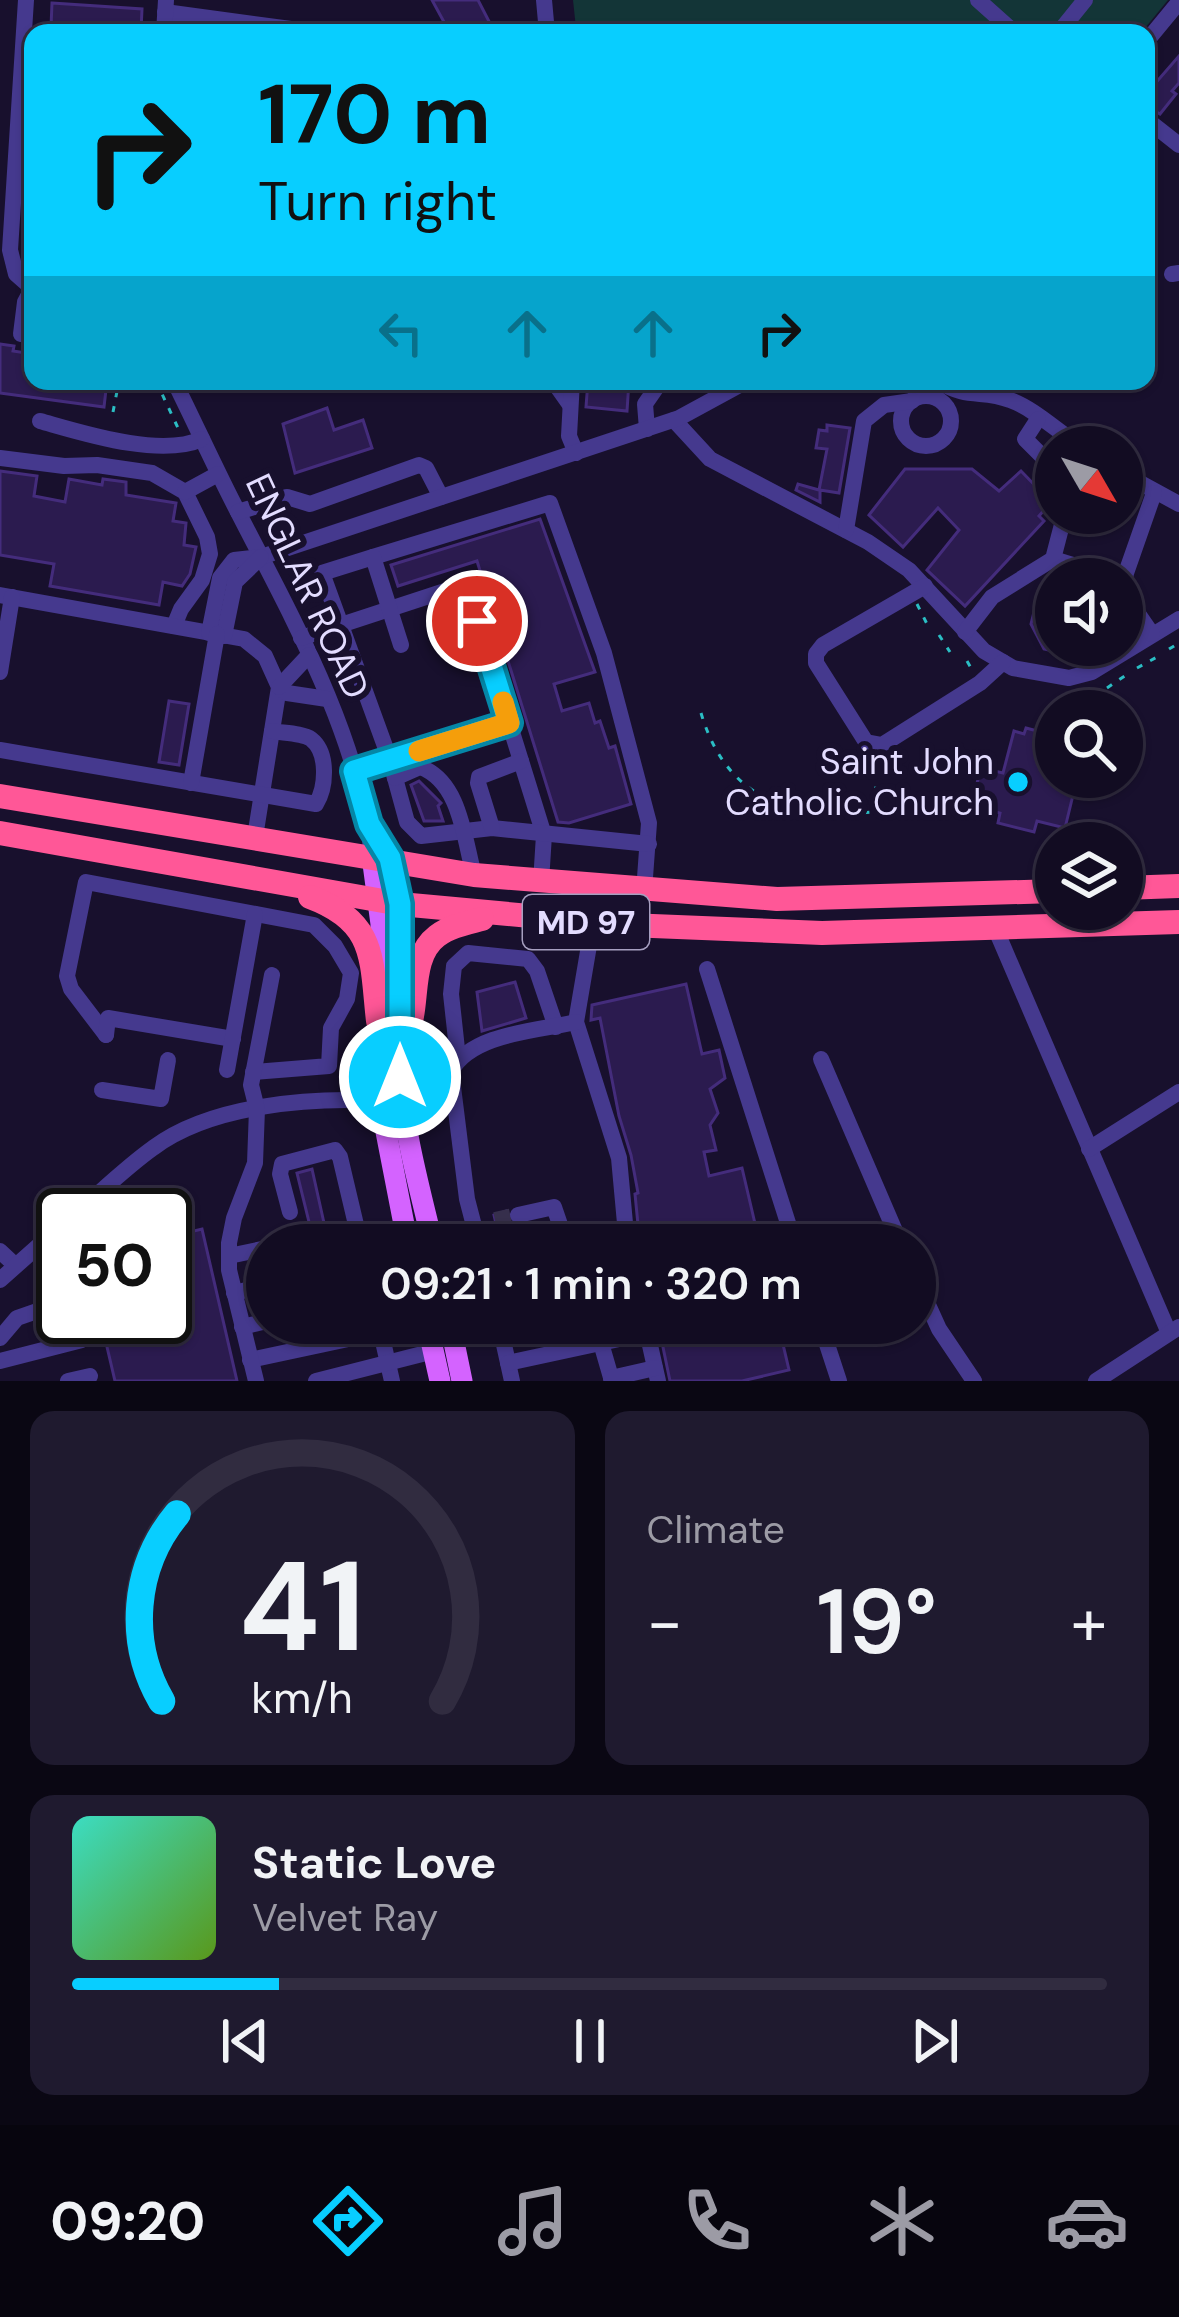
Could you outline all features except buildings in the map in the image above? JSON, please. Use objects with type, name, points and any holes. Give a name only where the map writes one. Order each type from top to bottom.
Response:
[{"type":"highway","name":"MD 97","points":[[0,796],[542,882],[777,899],[1035,892]]},
{"type":"highway","name":"MD 97","points":[[0,833],[389,902],[690,930],[822,933],[1179,922]]},
{"type":"highway","points":[[242,875],[322,902],[354,921],[371,962],[378,1022]]},
{"type":"highway","points":[[1143,887],[1179,886]]},
{"type":"highway","points":[[400,1063],[417,972],[427,947],[458,925],[519,915]]},
{"type":"main road","name":"ENGLAR ROAD","points":[[381,857],[389,902],[404,1120],[428,1224]]},
{"type":"main road","name":"ENGLAR ROAD","points":[[389,902],[381,935],[380,1101],[404,1224]]},
{"type":"main road","points":[[432,1344],[440,1381]]},
{"type":"street","points":[[977,0],[1005,24]]},
{"type":"street","points":[[1066,24],[1085,0]]},
{"type":"street","points":[[1155,31],[1179,2]]},
{"type":"street","points":[[165,6],[269,24]]},
{"type":"street","points":[[1155,126],[1179,146]]},
{"type":"street","points":[[24,128],[10,250],[16,274],[24,281]]},
{"type":"street","name":"ENGLAR ROAD","points":[[178,390],[309,655],[381,857]]},
{"type":"street","points":[[559,390],[571,406]]},
{"type":"street","points":[[572,390],[569,436],[576,453]]},
{"type":"street","points":[[647,429],[645,404],[655,390]]},
{"type":"street","points":[[191,783],[224,569],[240,557],[261,557],[674,420],[730,390]]},
{"type":"street","points":[[846,530],[864,421],[884,405],[930,391],[1006,398],[1050,426]]},
{"type":"street","points":[[930,391],[901,419],[911,441],[919,445],[936,444],[978,396]]},
{"type":"street","points":[[930,391],[943,402],[951,425]]},
{"type":"street","points":[[1035,449],[1025,439],[1039,419]]},
{"type":"street","points":[[674,420],[710,459],[895,561],[925,586],[984,651],[1013,668],[1069,678],[1092,672],[1179,619]]},
{"type":"street","points":[[40,421],[157,445],[184,446],[202,439]]},
{"type":"street","points":[[0,458],[152,473],[185,491],[210,554],[202,580],[174,626]]},
{"type":"street","points":[[238,512],[287,497],[310,504],[403,469],[426,468],[441,497]]},
{"type":"street","points":[[185,491],[218,474]]},
{"type":"street","points":[[1143,486],[1179,504]]},
{"type":"street","points":[[1130,558],[1154,493]]},
{"type":"street","points":[[644,891],[649,844],[649,823],[604,653],[550,502],[322,573],[412,832],[421,836],[492,828],[649,844]]},
{"type":"street","points":[[373,557],[401,645]]},
{"type":"street","points":[[964,632],[992,597],[1035,570]]},
{"type":"street","points":[[301,638],[466,584],[544,835],[542,882]]},
{"type":"street","points":[[925,586],[823,645],[816,654],[816,663],[866,742],[882,745],[980,683],[1003,662]]},
{"type":"street","points":[[0,672],[6,596],[217,634],[258,647],[287,693],[327,699]]},
{"type":"street","points":[[1143,620],[1152,634]]},
{"type":"street","points":[[255,837],[280,687],[309,655]]},
{"type":"street","points":[[393,769],[509,723]]},
{"type":"street","points":[[0,751],[313,805],[320,799],[325,778],[312,740],[272,731]]},
{"type":"street","points":[[492,828],[479,777],[521,761]]},
{"type":"street","points":[[354,771],[420,767],[436,772],[448,786],[473,874]]},
{"type":"street","points":[[226,908],[242,875]]},
{"type":"street","points":[[233,1039],[108,1018],[106,1035],[71,989],[67,976],[86,882],[314,925],[335,946],[351,974],[347,999],[325,1028],[329,1066],[253,1072]]},
{"type":"street","points":[[227,1070],[256,914]]},
{"type":"street","points":[[593,922],[576,1022],[619,1158],[625,1224]]},
{"type":"street","points":[[997,930],[1089,1149],[1174,1330],[1096,1381]]},
{"type":"street","points":[[458,1058],[451,994],[454,966],[468,952],[528,958],[556,1027]]},
{"type":"street","points":[[707,968],[788,1224]]},
{"type":"street","points":[[256,1381],[229,1256],[234,1218],[255,1163],[257,1109],[251,1085],[272,975]]},
{"type":"street","points":[[474,1224],[451,1071],[458,1058],[480,1045],[576,1022]]},
{"type":"street","points":[[821,1059],[892,1224]]},
{"type":"street","points":[[102,1090],[161,1099],[168,1060]]},
{"type":"street","points":[[1089,1149],[1179,1093]]},
{"type":"street","points":[[105,1188],[154,1146],[205,1120],[346,1099],[380,1101]]},
{"type":"street","points":[[289,1224],[282,1164],[329,1150],[340,1156],[356,1224]]},
{"type":"street","points":[[518,1215],[554,1207],[560,1224]]},
{"type":"street","points":[[478,1224],[495,1220]]},
{"type":"street","points":[[0,1280],[36,1247]]},
{"type":"street","points":[[0,1251],[15,1265]]},
{"type":"street","points":[[229,1256],[246,1252]]},
{"type":"street","points":[[234,1293],[246,1290]]},
{"type":"street","points":[[0,1338],[36,1309]]},
{"type":"street","points":[[936,1322],[974,1381]]},
{"type":"street","points":[[242,1327],[246,1326]]},
{"type":"street","points":[[0,1361],[66,1344]]},
{"type":"street","points":[[250,1360],[315,1344]]},
{"type":"street","points":[[496,1344],[510,1372],[595,1344]]},
{"type":"street","points":[[602,1344],[611,1379],[657,1374],[650,1344]]},
{"type":"street","points":[[827,1344],[838,1381]]},
{"type":"street","points":[[316,1381],[390,1373],[434,1351]]},
{"type":"street","points":[[68,1381],[90,1376]]},
{"type":"path","points":[[113,412],[117,390]]},
{"type":"path","points":[[160,390],[182,435]]},
{"type":"path","points":[[916,604],[927,624]]},
{"type":"path","points":[[939,635],[950,652]]},
{"type":"path","points":[[1169,650],[1179,644]]},
{"type":"path","points":[[1137,668],[1156,657]]},
{"type":"path","points":[[1107,688],[1126,675]]},
{"type":"path","points":[[700,712],[710,742],[731,774],[748,790],[773,802],[840,815],[874,812],[877,770]]},
{"type":"green space","points":[[573,0],[1168,0],[1148,24],[576,24]]},
{"type":"tunnel","points":[[495,1220],[518,1215]]},
{"type":"slow traffic","points":[[419,751],[509,723],[503,702]]},
{"type":"place","name":"Saint John Catholic Church","points":[[1018,782]]},
{"type":"route","points":[[400,1077],[400,904],[390,858],[369,824],[354,771],[509,723],[477,621]]}]
